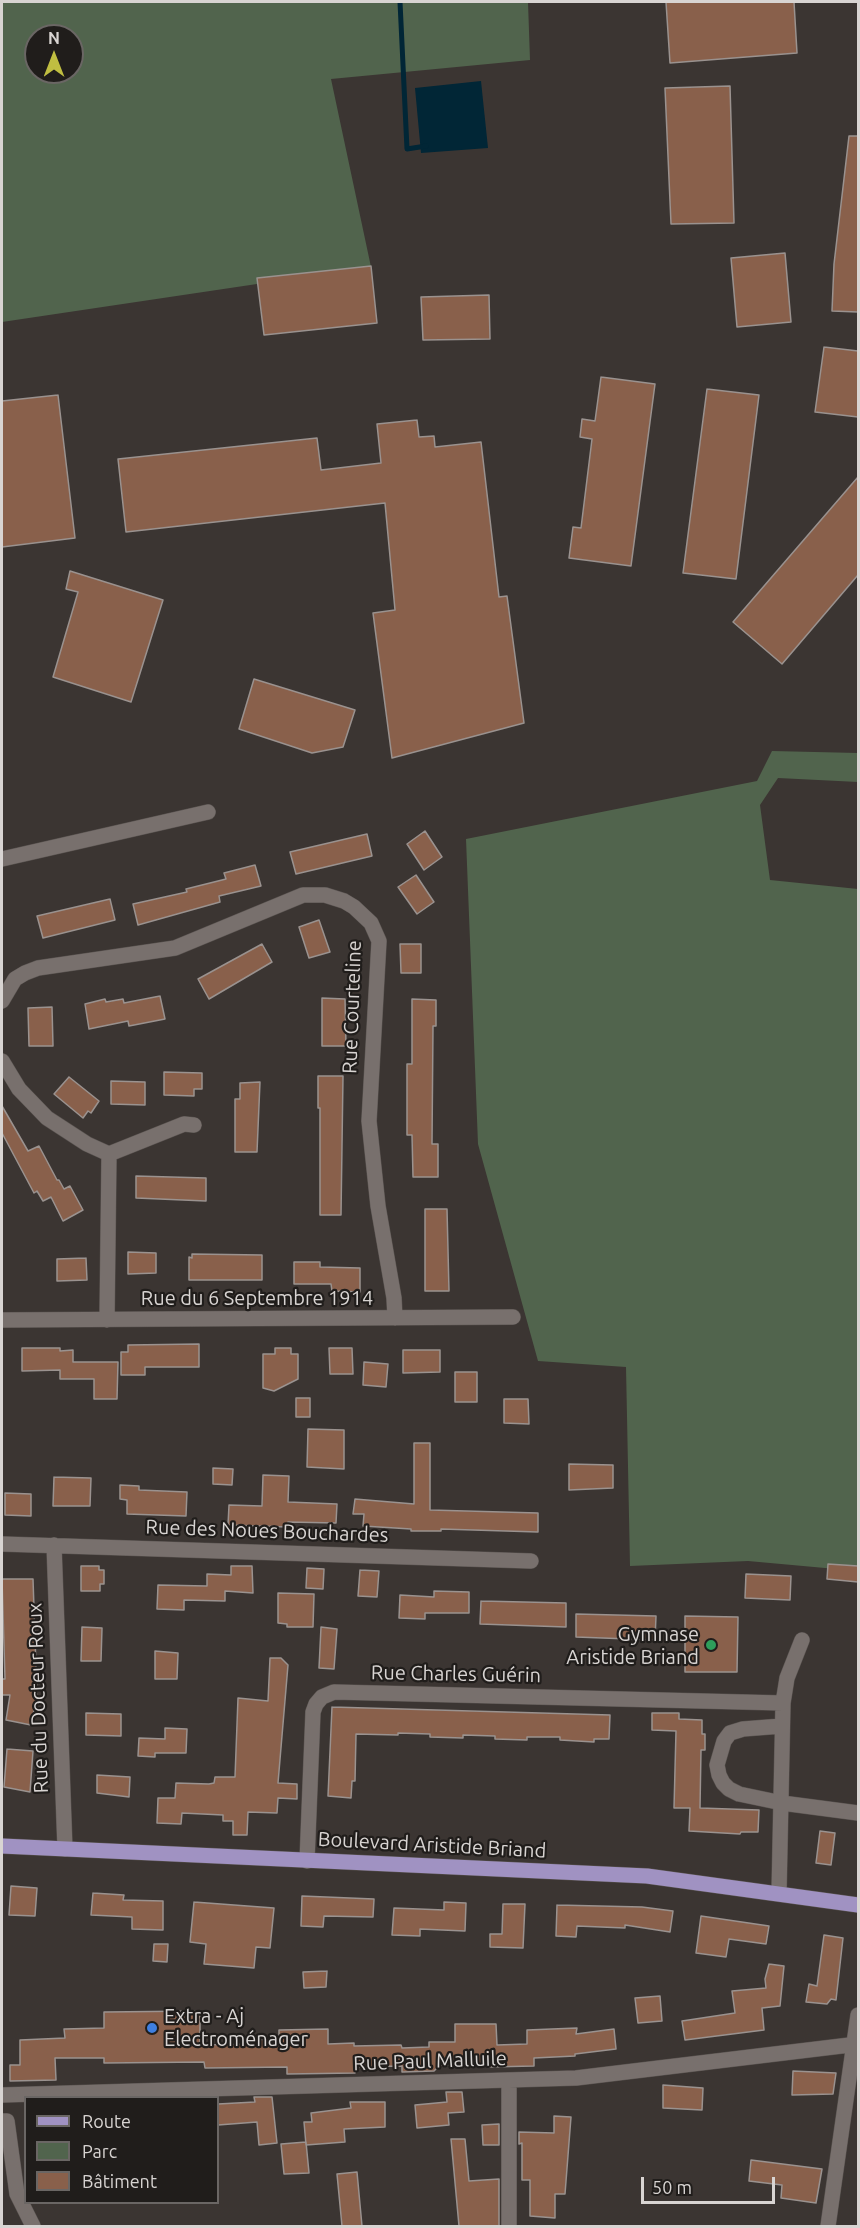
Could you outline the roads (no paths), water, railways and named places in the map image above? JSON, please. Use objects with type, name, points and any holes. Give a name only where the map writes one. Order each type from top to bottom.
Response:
[{"type":"main road","name":"Boulevard Aristide Briand","points":[[2,1846],[647,1876],[858,1905]]},
{"type":"street","points":[[2,859],[208,812]]},
{"type":"street","name":"Rue Courteline","points":[[2,1001],[15,979],[38,968],[175,948],[303,895],[325,895],[354,907],[371,923],[379,941],[369,1121],[378,1206],[394,1298],[395,1318]]},
{"type":"street","points":[[2,1061],[19,1089],[47,1118],[109,1154],[184,1124],[194,1125]]},
{"type":"street","points":[[107,1320],[109,1154]]},
{"type":"street","name":"Rue du 6 Septembre 1914","points":[[2,1320],[513,1317]]},
{"type":"street","name":"Rue des Noues Bouchardes","points":[[2,1544],[531,1561]]},
{"type":"street","name":"Rue du Docteur Roux","points":[[54,1545],[65,1849]]},
{"type":"street","points":[[779,1893],[783,1702],[787,1678],[802,1640]]},
{"type":"street","name":"Rue Charles Guérin","points":[[307,1860],[313,1712],[322,1697],[334,1692],[783,1702]]},
{"type":"street","points":[[782,1726],[743,1729],[730,1733],[724,1741],[717,1765],[719,1775],[729,1789],[739,1794],[782,1803],[858,1813]]},
{"type":"street","points":[[828,2226],[856,2044],[858,2015]]},
{"type":"street","name":"Rue Paul Malluile","points":[[2,2095],[576,2078],[856,2044]]},
{"type":"street","points":[[509,2080],[509,2226]]},
{"type":"street","points":[[2,2121],[8,2121],[17,2194],[33,2226]]},
{"type":"water","points":[[481,81],[488,148],[421,153],[415,88]]},
{"type":"waterway","points":[[400,2],[407,149],[426,146]]},
{"type":"place","name":"Gymnase Aristide Briand","points":[[711,1645]]},
{"type":"place","name":"Extra - Aj Electroménager","points":[[152,2028]]}]
